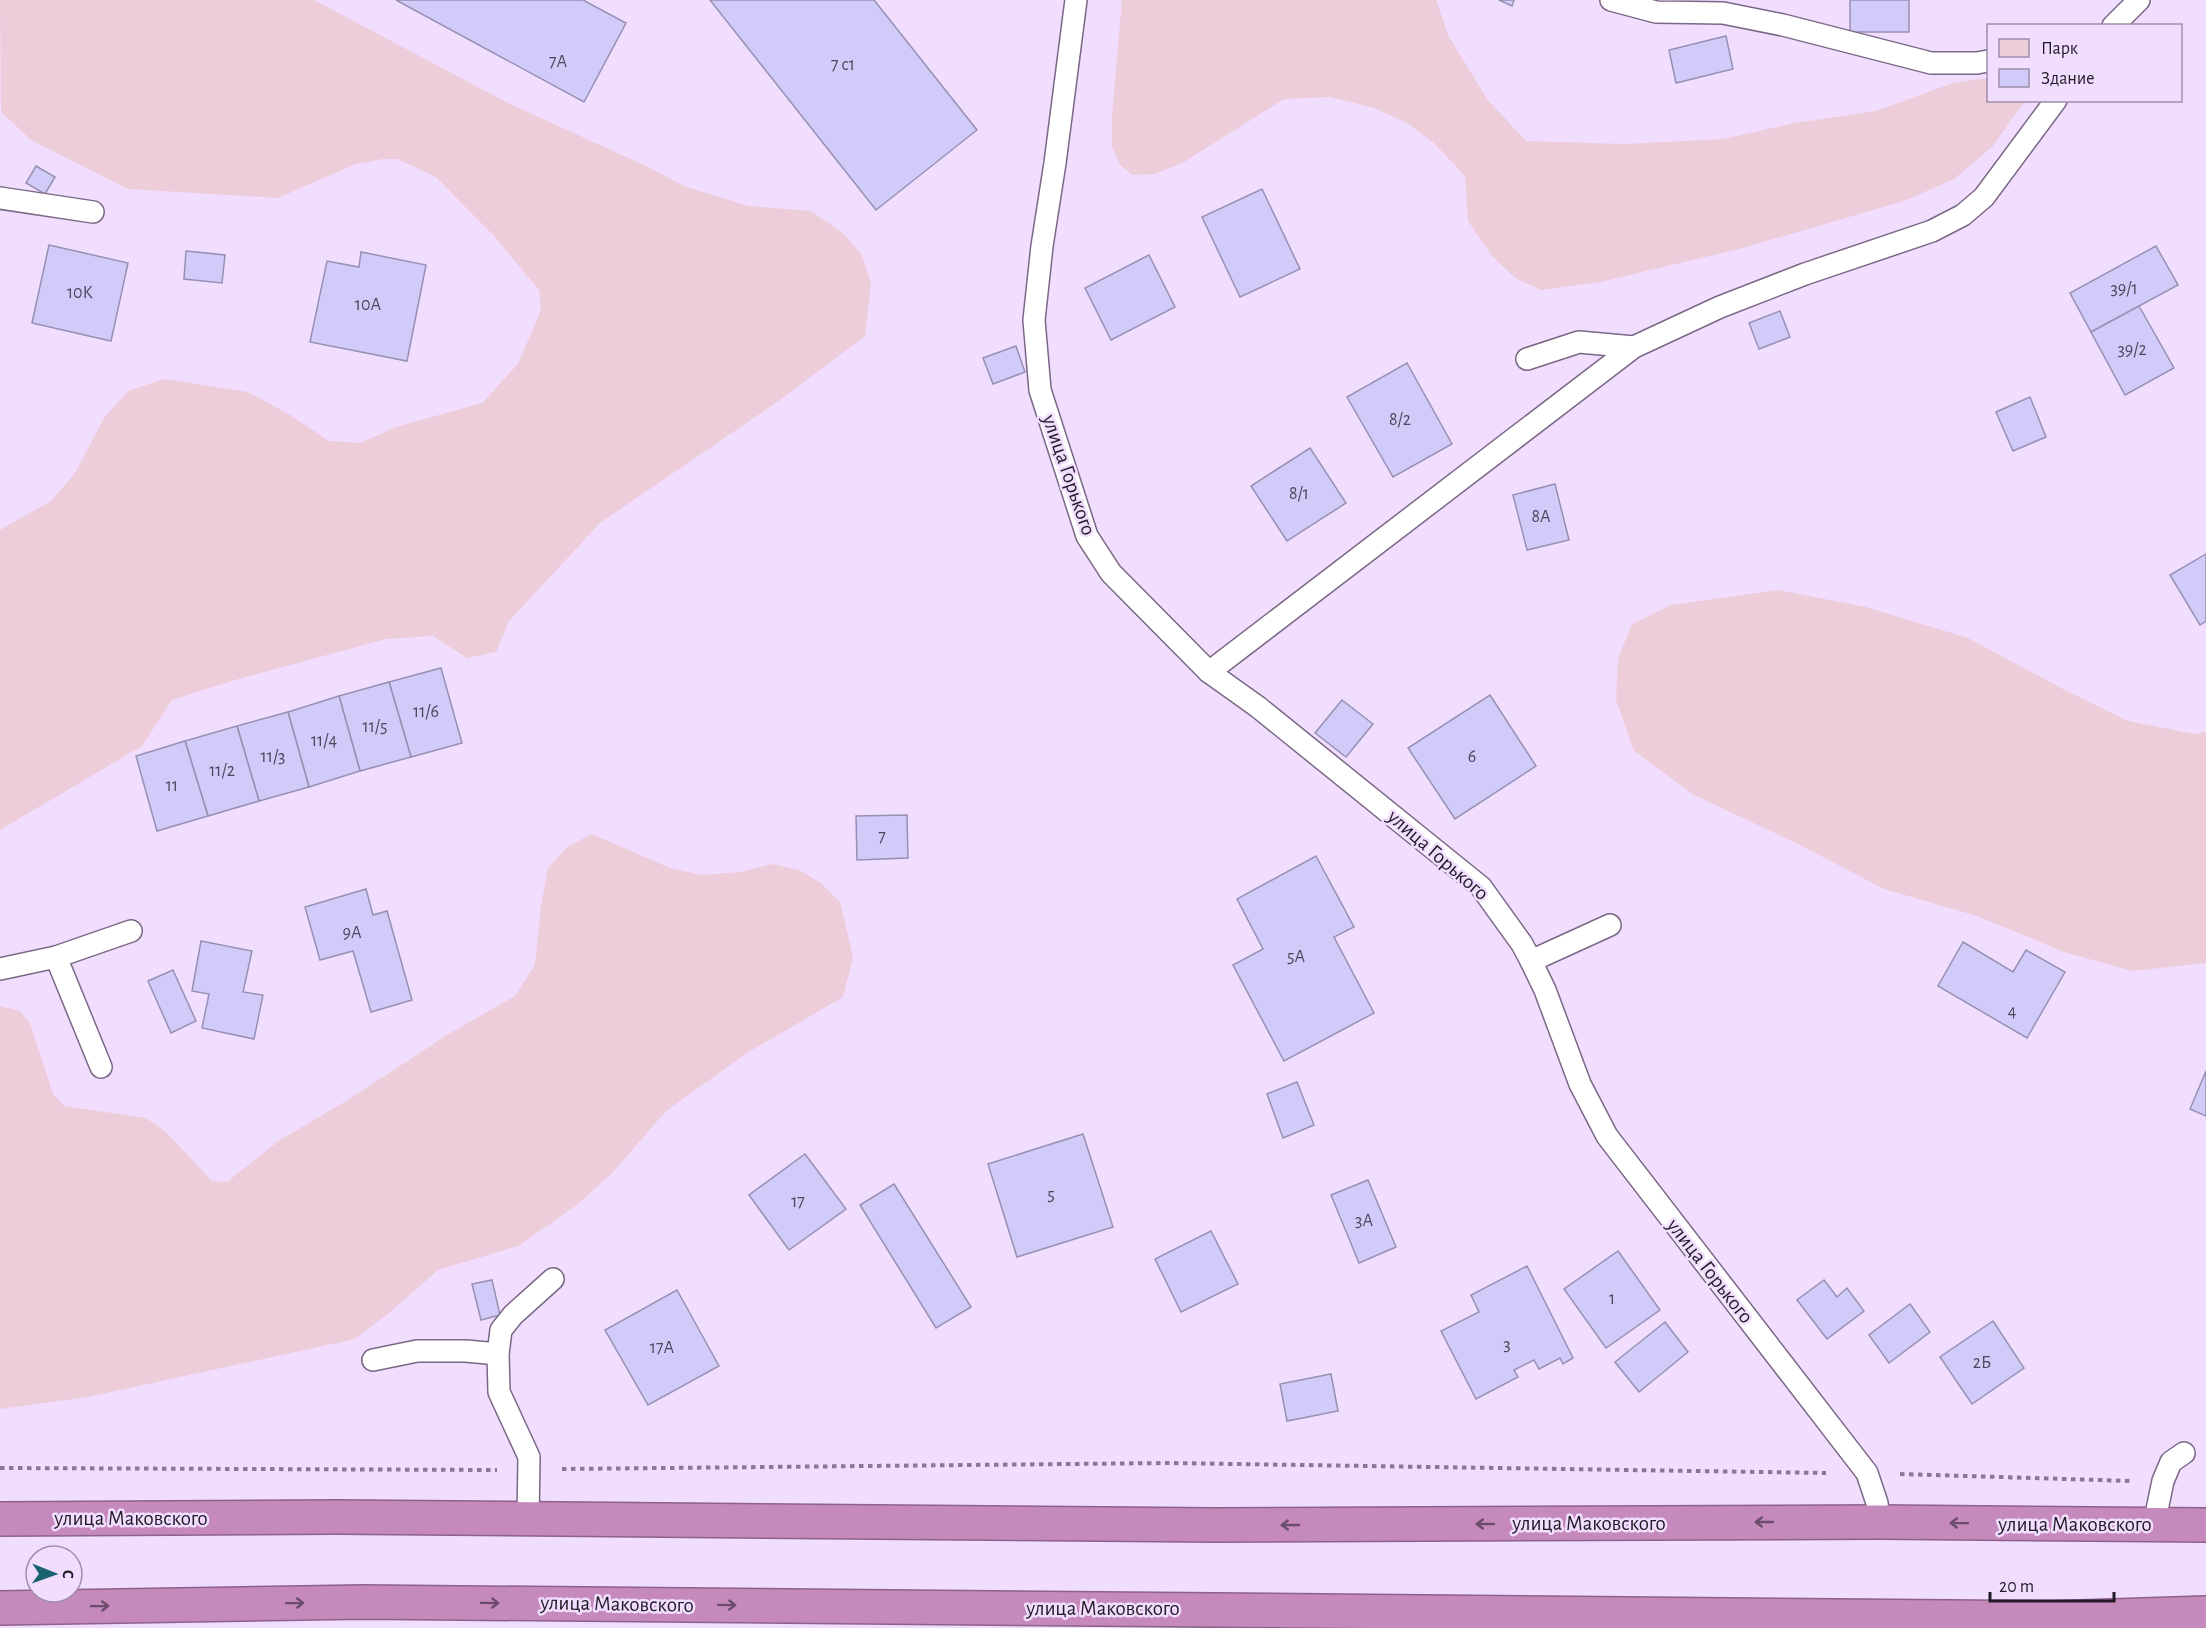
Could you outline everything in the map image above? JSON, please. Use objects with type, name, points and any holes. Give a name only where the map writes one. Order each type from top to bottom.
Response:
[{"type":"highway","name":"улица Маковского","points":[[0,1519],[336,1517],[1203,1525],[1879,1522],[2206,1525]]},
{"type":"highway","name":"улица Маковского","points":[[0,1608],[364,1602],[2051,1623],[2206,1613]]},
{"type":"lane","name":"улица Горького","points":[[1077,0],[1042,246],[1034,320],[1040,390],[1087,536],[1111,573],[1209,672],[1258,707],[1481,887],[1522,944],[1531,961],[1545,990],[1580,1084],[1606,1136],[1867,1473],[1877,1503],[1879,1522]]},
{"type":"lane","points":[[1611,0],[1656,12],[1723,13],[1784,24],[1931,63],[1987,61]]},
{"type":"lane","points":[[2115,24],[2139,0]]},
{"type":"lane","points":[[1209,672],[1634,347],[1720,307],[1805,274],[1932,231],[1963,215],[1984,196],[2054,102]]},
{"type":"lane","points":[[0,198],[93,212]]},
{"type":"lane","points":[[1527,359],[1579,342],[1634,347]]},
{"type":"lane","points":[[1531,961],[1610,925]]},
{"type":"lane","points":[[0,969],[56,957],[131,931]]},
{"type":"lane","points":[[56,957],[101,1067]]},
{"type":"lane","points":[[528,1519],[529,1457],[499,1392],[498,1354],[501,1330],[513,1315],[553,1279]]},
{"type":"lane","points":[[373,1360],[417,1351],[466,1351],[498,1354]]},
{"type":"lane","points":[[2154,1524],[2163,1481],[2171,1462],[2184,1453]]},
{"type":"path","points":[[0,1468],[529,1470],[1170,1463],[1867,1473],[2163,1481]]},
{"type":"green space","points":[[0,0],[314,0],[508,103],[646,166],[684,186],[748,206],[811,211],[844,234],[861,254],[871,282],[865,336],[780,400],[600,523],[509,621],[496,652],[467,658],[433,636],[386,639],[235,680],[172,700],[142,746],[0,830],[0,530],[51,501],[75,473],[104,418],[128,391],[164,379],[248,392],[290,415],[329,441],[360,443],[396,427],[482,403],[518,364],[541,310],[539,290],[493,235],[436,177],[397,159],[356,164],[278,198],[128,189],[31,140],[1,112]]},
{"type":"green space","points":[[1122,0],[1436,0],[1448,35],[1487,99],[1526,141],[1624,144],[1723,139],[1795,123],[1876,111],[1953,83],[1987,78],[1987,102],[2024,102],[1992,147],[1954,179],[1904,201],[1739,249],[1600,282],[1541,290],[1515,278],[1492,256],[1468,221],[1465,176],[1434,143],[1407,123],[1374,108],[1330,97],[1284,99],[1184,162],[1155,174],[1132,175],[1120,165],[1112,146],[1112,116]]},
{"type":"green space","points":[[1778,590],[1866,607],[1968,638],[2128,721],[2194,734],[2206,732],[2206,963],[2132,971],[2064,952],[1977,916],[1884,889],[1798,844],[1694,795],[1634,751],[1616,700],[1618,659],[1632,624],[1671,605]]},
{"type":"green space","points":[[592,834],[670,868],[702,875],[740,872],[772,864],[799,870],[821,883],[840,902],[853,957],[843,997],[747,1053],[666,1111],[613,1172],[577,1205],[518,1246],[438,1270],[355,1339],[88,1397],[0,1409],[0,1006],[20,1011],[30,1023],[53,1094],[64,1106],[146,1118],[166,1132],[212,1181],[227,1182],[280,1140],[348,1100],[447,1035],[515,996],[535,965],[541,905],[548,868],[567,847]]},
{"type":"building","points":[[396,0],[583,0],[626,23],[584,102]]},
{"type":"building","points":[[710,0],[874,0],[977,130],[876,210]]},
{"type":"building","points":[[1499,0],[1514,0],[1512,6]]},
{"type":"building","points":[[1850,0],[1909,0],[1909,32],[1850,32]]},
{"type":"building","points":[[1726,36],[1733,69],[1676,83],[1669,50]]},
{"type":"building","points":[[36,166],[55,177],[45,194],[26,183]]},
{"type":"building","points":[[1262,189],[1300,269],[1240,297],[1202,217]]},
{"type":"building","points":[[49,245],[128,263],[111,341],[32,323]]},
{"type":"building","points":[[2156,246],[2178,285],[2091,332],[2070,293]]},
{"type":"building","points":[[186,251],[225,255],[222,283],[184,279]]},
{"type":"building","points":[[361,252],[426,265],[407,361],[310,342],[327,261],[359,267]]},
{"type":"building","points":[[1149,255],[1175,307],[1111,340],[1085,288]]},
{"type":"building","points":[[2139,306],[2174,368],[2125,395],[2091,332]]},
{"type":"building","points":[[1780,311],[1790,337],[1759,349],[1749,323]]},
{"type":"building","points":[[1016,346],[1025,372],[993,384],[983,358]]},
{"type":"building","points":[[1407,363],[1452,444],[1393,477],[1347,397]]},
{"type":"building","points":[[2030,397],[2046,437],[2013,451],[1996,412]]},
{"type":"building","points":[[1310,448],[1346,503],[1287,541],[1251,486]]},
{"type":"building","points":[[1555,484],[1569,540],[1527,550],[1513,495]]},
{"type":"building","points":[[2206,554],[2206,621],[2200,625],[2170,575]]},
{"type":"building","points":[[441,668],[462,743],[411,757],[389,682]]},
{"type":"building","points":[[389,682],[411,757],[360,771],[339,696]]},
{"type":"building","points":[[1490,695],[1536,766],[1455,819],[1408,748]]},
{"type":"building","points":[[339,696],[360,771],[309,787],[288,712]]},
{"type":"building","points":[[1342,700],[1373,724],[1346,757],[1315,733]]},
{"type":"building","points":[[288,712],[309,787],[259,801],[237,726]]},
{"type":"building","points":[[237,726],[259,801],[208,816],[185,741]]},
{"type":"building","points":[[185,741],[208,816],[157,831],[136,756]]},
{"type":"building","points":[[907,815],[908,858],[857,860],[856,816]]},
{"type":"building","points":[[1316,856],[1354,927],[1334,937],[1374,1013],[1284,1061],[1233,965],[1263,949],[1237,899]]},
{"type":"building","points":[[366,889],[373,915],[387,911],[412,1000],[371,1012],[353,951],[320,960],[305,907]]},
{"type":"building","points":[[201,941],[252,951],[243,992],[263,995],[254,1039],[202,1028],[209,994],[192,991]]},
{"type":"building","points":[[1963,942],[2013,972],[2026,950],[2065,972],[2027,1038],[1938,986]]},
{"type":"building","points":[[173,970],[196,1021],[171,1033],[148,981]]},
{"type":"building","points":[[2206,1071],[2206,1116],[2190,1109]]},
{"type":"building","points":[[1297,1082],[1314,1125],[1283,1138],[1267,1094]]},
{"type":"building","points":[[1083,1134],[1113,1227],[1017,1257],[988,1164]]},
{"type":"building","points":[[805,1154],[846,1209],[789,1250],[749,1195]]},
{"type":"building","points":[[1368,1180],[1396,1247],[1359,1263],[1331,1195]]},
{"type":"building","points":[[894,1184],[971,1307],[936,1328],[860,1205]]},
{"type":"building","points":[[1211,1231],[1238,1284],[1181,1312],[1155,1259]]},
{"type":"building","points":[[1618,1251],[1660,1310],[1606,1348],[1564,1289]]},
{"type":"building","points":[[1527,1266],[1573,1358],[1563,1364],[1560,1358],[1539,1369],[1534,1360],[1514,1370],[1518,1377],[1476,1399],[1441,1331],[1479,1312],[1471,1295]]},
{"type":"building","points":[[492,1280],[500,1315],[481,1320],[472,1284]]},
{"type":"building","points":[[1824,1280],[1837,1297],[1847,1288],[1864,1311],[1827,1339],[1797,1300]]},
{"type":"building","points":[[677,1290],[719,1366],[648,1405],[605,1330]]},
{"type":"building","points":[[1910,1304],[1930,1332],[1889,1363],[1869,1335]]},
{"type":"building","points":[[1993,1321],[2024,1368],[1972,1404],[1940,1357]]},
{"type":"building","points":[[1665,1322],[1688,1352],[1639,1392],[1615,1362]]},
{"type":"building","points":[[1331,1374],[1338,1411],[1287,1421],[1280,1384]]}]
